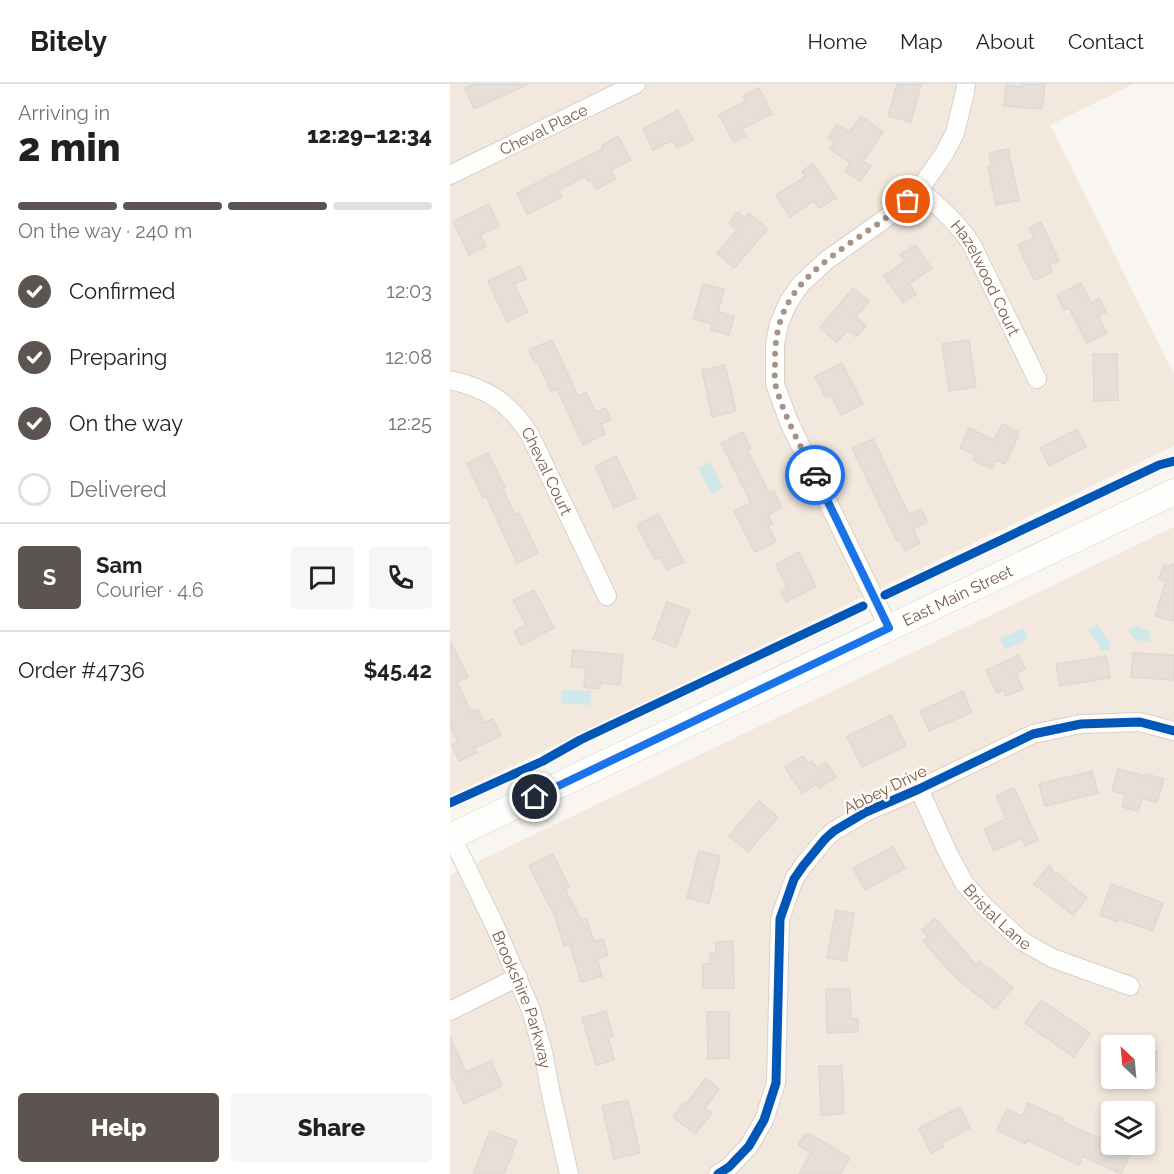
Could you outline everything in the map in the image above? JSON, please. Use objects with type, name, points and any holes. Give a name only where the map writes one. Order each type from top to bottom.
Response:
[{"type":"main road","name":"East Main Street","points":[[451,835],[1174,492]]},
{"type":"street","name":"Cheval Place","points":[[450,175],[636,84]]},
{"type":"street","points":[[889,628],[789,422],[775,384],[775,344],[779,324],[788,303],[800,285],[827,260],[896,211],[919,190],[944,154],[955,133],[966,84]]},
{"type":"street","name":"Hazelwood Court","points":[[919,190],[963,230],[1037,379]]},
{"type":"street","name":"Cheval Court","points":[[450,380],[474,386],[493,395],[509,407],[520,420],[530,435],[607,596]]},
{"type":"street","name":"Abbey Drive","points":[[718,1174],[729,1167],[749,1146],[764,1120],[776,1083],[780,920],[794,879],[825,839],[866,812],[1033,734],[1081,724],[1140,722],[1174,731]]},
{"type":"street","name":"Bristal Lane","points":[[919,789],[964,883],[985,908],[1022,941],[1052,958],[1130,986]]},
{"type":"street","name":"Brookshire Parkway","points":[[451,835],[518,976],[531,1010],[569,1174]]},
{"type":"street","points":[[450,1011],[518,976]]},
{"type":"shaded area","points":[[450,84],[1133,84],[1050,125],[1174,374],[1174,446],[450,796]]},
{"type":"shaded area","points":[[1174,527],[1174,1174],[450,1174],[450,875]]},
{"type":"water","points":[[710,462],[723,488],[711,494],[698,468]]},
{"type":"water","points":[[1097,624],[1109,641],[1110,651],[1099,650],[1099,645],[1088,630]]},
{"type":"water","points":[[1137,626],[1149,631],[1151,635],[1149,641],[1139,640],[1130,635],[1129,628]]},
{"type":"water","points":[[1023,628],[1028,639],[1005,650],[1000,639]]},
{"type":"water","points":[[562,690],[591,691],[590,705],[561,703]]},
{"type":"building","points":[[474,84],[528,84],[474,109],[465,88]]},
{"type":"building","points":[[897,84],[921,84],[911,122],[888,116]]},
{"type":"building","points":[[1023,84],[1045,84],[1042,109],[1004,106],[1006,85],[1022,87]]},
{"type":"building","points":[[759,88],[772,114],[742,129],[746,136],[734,142],[719,115],[746,101],[743,96]]},
{"type":"building","points":[[678,110],[693,140],[677,148],[673,140],[653,150],[643,129]]},
{"type":"building","points":[[861,116],[883,132],[863,161],[871,166],[860,181],[845,171],[850,163],[830,149],[835,142],[828,138],[837,124],[849,132]]},
{"type":"building","points":[[618,136],[631,160],[611,170],[615,179],[596,190],[591,180],[588,181],[585,176],[559,190],[562,197],[527,214],[517,193],[604,148],[602,145]]},
{"type":"building","points":[[1008,149],[1019,200],[996,205],[988,167],[992,166],[989,153]]},
{"type":"building","points":[[813,164],[836,198],[819,208],[814,201],[790,217],[776,195],[806,176],[802,171]]},
{"type":"building","points":[[489,204],[499,226],[480,235],[486,246],[469,255],[453,221]]},
{"type":"building","points":[[738,212],[745,218],[749,213],[768,229],[734,268],[717,253],[737,230],[729,223]]},
{"type":"building","points":[[1041,222],[1059,261],[1049,265],[1052,272],[1034,280],[1018,245],[1034,238],[1029,228]]},
{"type":"building","points":[[915,245],[932,268],[909,284],[916,294],[903,303],[884,276],[905,261],[900,255]]},
{"type":"building","points":[[520,266],[526,279],[514,284],[528,312],[507,322],[488,281]]},
{"type":"building","points":[[1081,283],[1091,303],[1099,298],[1106,312],[1098,316],[1107,333],[1087,343],[1069,308],[1064,310],[1057,295]]},
{"type":"building","points":[[703,284],[724,289],[718,312],[734,316],[729,335],[711,330],[712,324],[693,319]]},
{"type":"building","points":[[853,288],[869,301],[856,317],[866,326],[856,337],[848,330],[837,342],[820,328]]},
{"type":"building","points":[[552,340],[578,396],[586,392],[596,412],[605,408],[611,420],[601,424],[605,434],[583,445],[557,389],[551,391],[538,362],[535,363],[529,350]]},
{"type":"building","points":[[969,340],[976,387],[949,391],[942,344]]},
{"type":"building","points":[[1093,354],[1117,354],[1118,400],[1094,401]]},
{"type":"building","points":[[842,363],[863,404],[841,415],[831,395],[826,398],[815,376]]},
{"type":"building","points":[[725,365],[736,411],[712,417],[702,370]]},
{"type":"building","points":[[1002,424],[1018,432],[1018,437],[1005,464],[996,460],[992,469],[973,460],[975,455],[960,448],[969,428],[994,440]]},
{"type":"building","points":[[1077,429],[1086,447],[1049,466],[1040,448]]},
{"type":"building","points":[[743,432],[751,448],[747,449],[769,493],[774,491],[782,508],[768,515],[772,524],[768,526],[776,541],[755,552],[734,511],[751,503],[721,443]]},
{"type":"building","points":[[873,439],[909,515],[921,509],[927,522],[913,529],[920,543],[905,551],[899,540],[897,541],[852,448]]},
{"type":"building","points":[[488,453],[515,515],[519,513],[538,553],[517,563],[486,496],[483,497],[467,463]]},
{"type":"building","points":[[616,456],[636,498],[614,508],[595,466]]},
{"type":"building","points":[[658,514],[684,562],[667,570],[660,557],[655,559],[637,525]]},
{"type":"building","points":[[799,552],[816,587],[786,602],[781,591],[787,587],[776,564]]},
{"type":"building","points":[[1171,564],[1174,565],[1174,621],[1155,616],[1166,581],[1159,579],[1164,565],[1170,567]]},
{"type":"building","points":[[534,590],[554,628],[521,645],[514,631],[526,625],[513,600]]},
{"type":"building","points":[[667,602],[690,610],[676,647],[653,639]]},
{"type":"building","points":[[450,641],[468,677],[457,682],[471,712],[478,709],[484,723],[493,719],[501,736],[474,748],[477,753],[459,761],[452,745],[458,742],[450,726]]},
{"type":"building","points":[[573,650],[623,655],[620,685],[600,683],[600,689],[584,687],[586,668],[571,667]]},
{"type":"building","points":[[1133,653],[1174,655],[1174,680],[1131,677]]},
{"type":"building","points":[[1019,655],[1025,669],[1016,673],[1023,689],[1006,696],[1004,690],[997,693],[986,670]]},
{"type":"building","points":[[1106,656],[1110,678],[1060,686],[1056,664]]},
{"type":"building","points":[[963,691],[972,712],[929,731],[920,711]]},
{"type":"building","points":[[891,715],[906,746],[862,767],[847,736]]},
{"type":"building","points":[[803,756],[808,763],[812,761],[817,768],[826,762],[836,777],[819,788],[816,784],[802,793],[785,767]]},
{"type":"building","points":[[1118,769],[1164,779],[1157,802],[1142,798],[1138,811],[1122,807],[1125,794],[1112,791]]},
{"type":"building","points":[[1092,771],[1098,793],[1045,806],[1039,784]]},
{"type":"building","points":[[1014,788],[1038,840],[1025,846],[1022,838],[994,851],[984,829],[1006,819],[996,796]]},
{"type":"building","points":[[759,801],[778,817],[748,852],[729,836]]},
{"type":"building","points":[[893,847],[905,868],[865,890],[853,868]]},
{"type":"building","points":[[699,851],[720,856],[709,903],[687,898]]},
{"type":"building","points":[[553,854],[569,887],[565,889],[581,920],[586,918],[594,942],[603,939],[608,955],[597,959],[602,976],[581,982],[570,944],[564,946],[555,916],[529,866]]},
{"type":"building","points":[[1050,865],[1054,874],[1057,873],[1087,898],[1073,915],[1034,884]]},
{"type":"building","points":[[1111,884],[1163,903],[1153,931],[1100,915]]},
{"type":"building","points":[[836,910],[854,913],[846,961],[827,958]]},
{"type":"building","points":[[935,918],[976,965],[979,961],[1013,987],[995,1009],[956,978],[923,941],[928,937],[922,930]]},
{"type":"building","points":[[733,941],[734,988],[703,988],[703,964],[710,964],[710,954],[716,954],[716,942]]},
{"type":"building","points":[[826,989],[850,989],[851,1019],[858,1018],[858,1032],[827,1033]]},
{"type":"building","points":[[1041,1000],[1090,1033],[1074,1057],[1025,1023]]},
{"type":"building","points":[[606,1011],[613,1036],[608,1037],[614,1060],[596,1065],[582,1018]]},
{"type":"building","points":[[707,1012],[729,1012],[729,1058],[708,1059]]},
{"type":"building","points":[[450,1037],[466,1072],[491,1061],[502,1086],[464,1104],[450,1073]]},
{"type":"building","points":[[1155,1051],[1157,1051],[1157,1071],[1155,1071]]},
{"type":"building","points":[[819,1066],[842,1066],[844,1114],[821,1115]]},
{"type":"building","points":[[706,1078],[719,1089],[705,1108],[712,1113],[695,1134],[673,1117]]},
{"type":"building","points":[[628,1100],[640,1153],[614,1159],[602,1106]]},
{"type":"building","points":[[1028,1103],[1101,1139],[1101,1155],[1129,1155],[1121,1174],[1083,1156],[1079,1165],[1027,1140],[1026,1144],[997,1130],[1007,1109],[1022,1116]]},
{"type":"building","points":[[960,1107],[970,1128],[941,1143],[943,1147],[931,1153],[919,1128]]},
{"type":"building","points":[[490,1131],[517,1141],[504,1174],[473,1174]]},
{"type":"building","points":[[805,1134],[810,1134],[850,1158],[840,1174],[799,1174],[811,1153],[798,1145]]},
{"type":"cycle path","points":[[885,595],[1159,465],[1174,461]]},
{"type":"cycle path","points":[[450,803],[543,761],[580,740],[863,606]]},
{"type":"cycle path","points":[[718,1174],[729,1167],[749,1146],[764,1120],[776,1083],[780,919],[794,879],[825,839],[866,812],[1033,734],[1081,724],[1140,722],[1174,731]]},
{"type":"way so far","points":[[815,475],[789,422],[775,384],[775,344],[779,324],[788,303],[800,285],[814,271],[908,201]]},
{"type":"route","points":[[535,797],[889,628],[815,475]]}]
